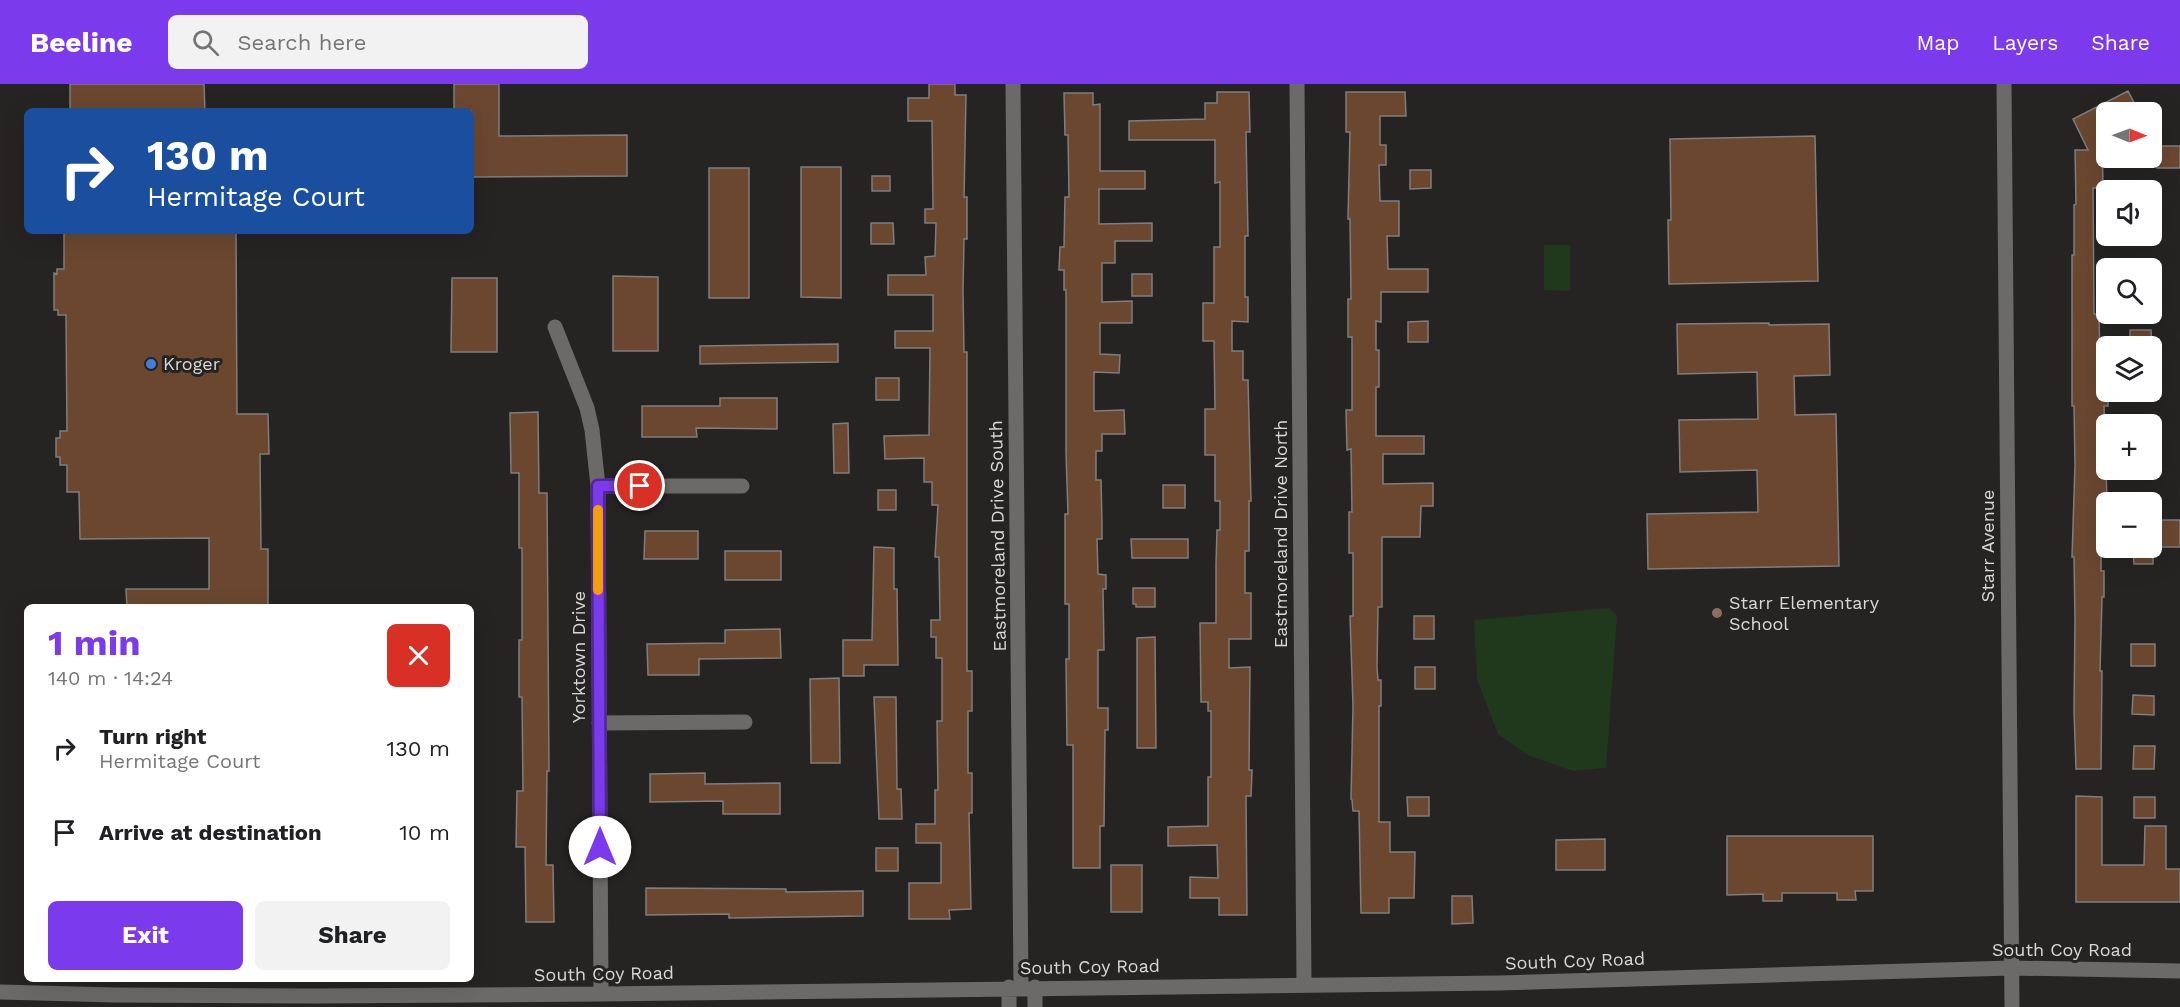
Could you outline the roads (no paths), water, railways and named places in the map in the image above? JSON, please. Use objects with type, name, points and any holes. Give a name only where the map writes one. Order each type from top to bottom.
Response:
[{"type":"street","name":"Eastmoreland Drive South","points":[[1013,84],[1022,987]]},
{"type":"street","name":"Eastmoreland Drive North","points":[[1297,84],[1304,984]]},
{"type":"street","name":"Starr Avenue","points":[[2004,84],[2012,1007]]},
{"type":"street","name":"Yorktown Drive","points":[[555,327],[587,408],[592,430],[598,486],[601,994]]},
{"type":"street","points":[[598,486],[742,486]]},
{"type":"street","points":[[599,723],[745,722]]},
{"type":"street","name":"South Coy Road","points":[[0,992],[314,996],[601,994],[1500,982],[2012,968],[2180,971]]},
{"type":"street","points":[[1010,1007],[1022,987],[1035,1007]]},
{"type":"place","name":"Kroger","points":[[151,364]]},
{"type":"place","name":"Starr Elementary School","points":[[1717,613]]}]
